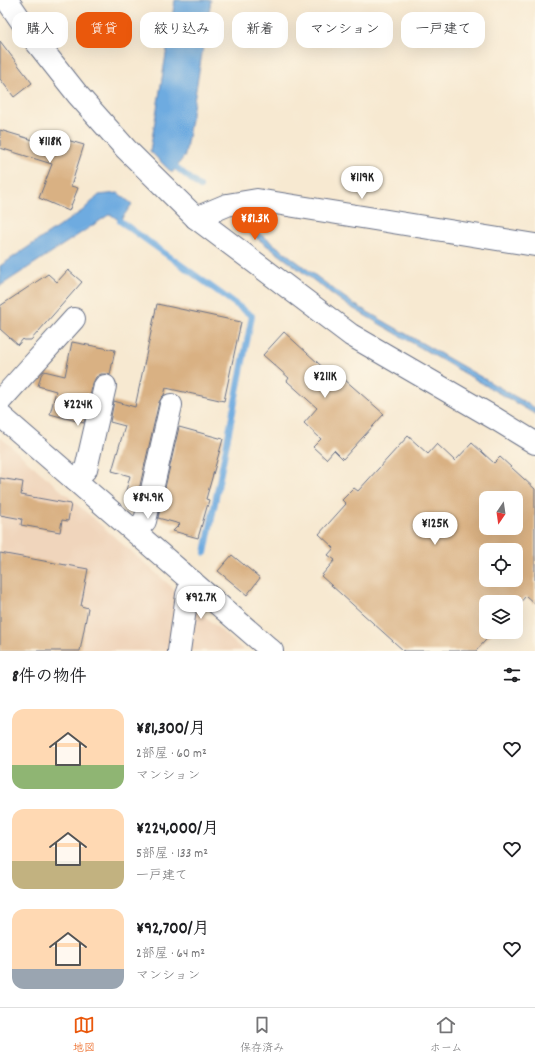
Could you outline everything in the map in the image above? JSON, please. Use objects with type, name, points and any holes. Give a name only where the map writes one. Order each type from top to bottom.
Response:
[{"type":"street","points":[[6,0],[33,38],[83,100],[126,149],[196,218],[351,335],[535,443]]},
{"type":"street","points":[[196,218],[227,205],[257,200],[535,246]]},
{"type":"street","points":[[0,401],[74,319]]},
{"type":"street","points":[[76,480],[86,469],[105,386]]},
{"type":"street","points":[[134,531],[145,521],[171,406]]},
{"type":"street","points":[[0,415],[272,651]]},
{"type":"street","points":[[179,651],[187,595],[192,581]]},
{"type":"shaded area","points":[[0,437],[181,595],[171,651],[0,651]]},
{"type":"shaded area","points":[[191,604],[244,651],[184,651]]},
{"type":"water","points":[[175,0],[211,0],[209,12],[173,12]]},
{"type":"water","points":[[167,48],[203,48],[185,155],[172,173],[150,151]]},
{"type":"water","points":[[118,193],[132,204],[120,221],[110,214],[0,286],[0,266],[82,211],[99,195]]},
{"type":"water","points":[[247,224],[352,303],[535,408],[535,414],[347,305],[242,227]]},
{"type":"building","points":[[0,41],[32,83],[14,97],[0,79]]},
{"type":"building","points":[[0,130],[50,145],[40,132],[84,145],[71,186],[78,188],[69,211],[39,198],[52,164],[0,148]]},
{"type":"building","points":[[68,270],[82,282],[31,340],[23,339],[18,345],[0,329],[0,306],[48,274],[57,282]]},
{"type":"building","points":[[157,304],[241,322],[224,401],[166,388],[164,395],[159,402],[136,503],[125,494],[130,476],[112,471],[125,426],[110,422],[114,401],[135,407]]},
{"type":"building","points":[[284,332],[340,383],[344,379],[384,414],[343,459],[334,450],[326,459],[313,447],[321,439],[304,423],[317,408],[287,381],[289,378],[263,355]]},
{"type":"building","points":[[72,342],[115,350],[110,375],[101,374],[96,377],[93,383],[84,423],[50,414],[56,391],[38,386],[41,375],[44,371],[65,376]]},
{"type":"building","points":[[179,427],[223,439],[206,499],[209,500],[198,538],[173,531],[180,524],[158,518]]},
{"type":"building","points":[[408,436],[428,454],[437,444],[455,461],[472,443],[494,463],[500,457],[535,489],[535,604],[526,596],[523,599],[523,595],[479,595],[479,639],[487,639],[476,651],[404,651],[321,576],[335,560],[328,555],[334,548],[319,534],[346,504],[342,500],[354,488],[358,491]]},
{"type":"building","points":[[0,478],[23,482],[21,495],[71,504],[68,521],[62,520],[60,532],[21,525],[22,519],[0,515]]},
{"type":"building","points":[[0,553],[88,569],[81,606],[88,608],[80,651],[0,651]]},
{"type":"building","points":[[232,555],[260,578],[247,595],[218,571]]},
{"type":"waterway","points":[[174,161],[176,167],[200,187]]},
{"type":"waterway","points":[[120,221],[252,316],[205,553]]}]
